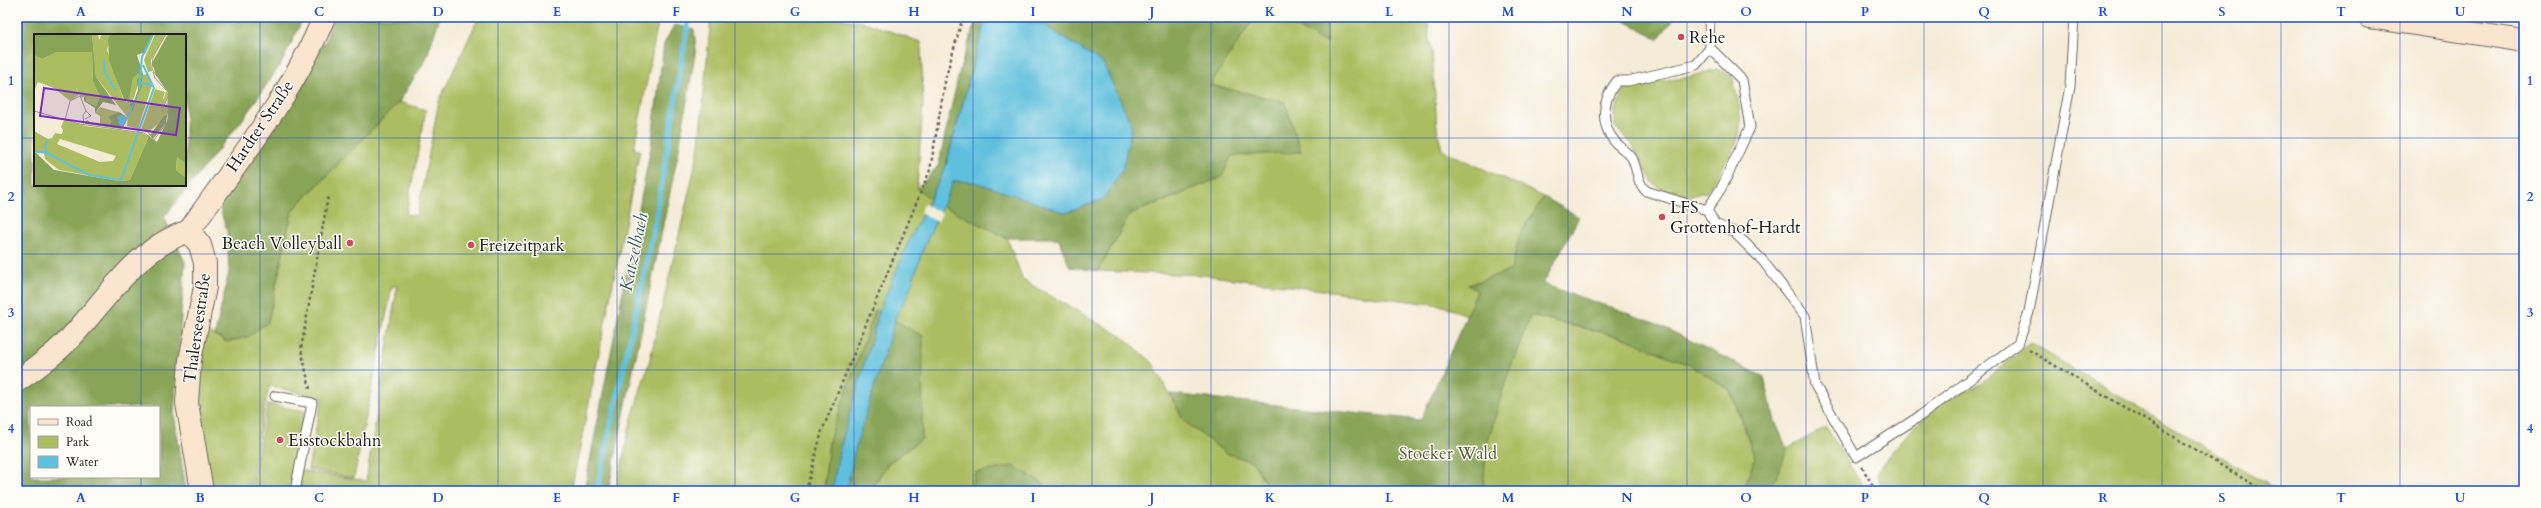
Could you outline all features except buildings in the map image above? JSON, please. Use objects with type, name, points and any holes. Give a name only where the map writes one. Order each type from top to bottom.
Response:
[{"type":"main road","name":"Hardter Straße","points":[[189,231],[278,103],[314,43],[324,17]]},
{"type":"main road","points":[[2370,17],[2524,41]]},
{"type":"main road","points":[[17,381],[44,363],[75,333],[120,278],[169,240],[189,231]]},
{"type":"main road","name":"Thalerseestraße","points":[[189,231],[200,245],[205,263],[205,287],[190,360],[188,403],[202,491]]},
{"type":"lane","points":[[1709,17],[1710,48],[1696,65],[1628,81],[1617,81],[1611,89],[1603,118],[1607,131],[1631,156],[1636,168],[1638,184],[1646,191],[1707,210],[1715,224],[1734,232],[1763,261],[1805,316],[1815,385],[1856,457],[1920,416],[2018,344],[2029,312],[2070,86],[2074,17]]},
{"type":"lane","points":[[1707,210],[1723,185],[1750,127],[1742,80],[1710,48]]},
{"type":"lane","points":[[276,396],[312,403],[295,491]]},
{"type":"path","points":[[806,491],[822,431],[930,170],[946,76],[963,17]]},
{"type":"path","points":[[312,403],[301,349],[328,198]]},
{"type":"path","points":[[2018,344],[2264,491]]},
{"type":"path","points":[[1856,457],[1876,491]]},
{"type":"green space","points":[[17,17],[304,17],[282,62],[243,119],[164,217],[185,262],[174,414],[186,491],[17,491]]},
{"type":"green space","points":[[333,17],[440,17],[426,59],[399,102],[292,211],[268,322],[248,337],[227,342],[215,335],[229,272],[227,231],[220,209],[225,188],[326,40]]},
{"type":"green space","name":"Freizeitpark","points":[[479,17],[659,17],[634,149],[640,150],[571,491],[250,491],[268,404],[305,411],[293,469],[366,481],[397,287],[392,286],[354,478],[308,469],[322,398],[269,386],[248,491],[211,491],[197,403],[197,381],[205,330],[227,342],[268,322],[292,211],[399,102],[426,110],[406,214],[417,216],[439,101]]},
{"type":"green space","points":[[711,17],[828,17],[864,22],[921,42],[923,103],[917,189],[1007,238],[1023,280],[1123,337],[1152,362],[1184,421],[1226,453],[1253,462],[1270,491],[1045,491],[1043,483],[975,473],[970,491],[871,491],[887,464],[922,438],[876,310],[829,441],[824,491],[616,491],[631,421],[650,359],[698,153]]},
{"type":"green space","points":[[977,17],[986,17],[945,169],[930,198],[917,189],[938,166],[960,69]]},
{"type":"green space","points":[[986,17],[1254,17],[1210,85],[1285,102],[1301,152],[1231,156],[1222,177],[1130,214],[1098,271],[1070,267],[1058,238],[1007,238],[943,206],[954,181],[975,182],[1006,192]]},
{"type":"green space","points":[[1254,17],[1275,17],[1327,43],[1326,17],[1428,17],[1429,38],[1432,51],[1437,128],[1442,150],[1544,197],[1520,234],[1511,270],[1468,285],[1477,291],[1467,315],[1440,305],[1203,275],[1098,271],[1130,214],[1183,194],[1231,156],[1285,102],[1210,85]]},
{"type":"green space","points":[[1275,17],[1326,17],[1327,43]]},
{"type":"green space","points":[[1618,17],[1675,17],[1658,39]]},
{"type":"green space","points":[[674,25],[694,29],[696,48],[679,149],[608,491],[584,491],[651,147],[664,44]]},
{"type":"green space","points":[[1717,69],[1732,76],[1736,91],[1740,115],[1740,130],[1736,145],[1707,192],[1687,196],[1661,189],[1652,182],[1632,144],[1615,127],[1615,112],[1624,89],[1633,84],[1685,78]]},
{"type":"green space","name":"Stocker Wald","points":[[1544,197],[1579,217],[1543,284],[1655,323],[1764,377],[1775,421],[1787,449],[1777,477],[1762,491],[1743,491],[1755,458],[1744,424],[1730,390],[1692,366],[1625,338],[1531,315],[1506,379],[1486,448],[1483,491],[1270,491],[1253,462],[1226,453],[1184,421],[1170,394],[1421,420],[1477,291],[1468,285],[1511,270],[1520,234]]},
{"type":"green space","points":[[875,310],[923,336],[922,439],[887,464],[871,491],[824,491],[829,441]]},
{"type":"green space","points":[[1530,315],[1625,338],[1692,366],[1730,390],[1755,458],[1743,491],[1483,491],[1486,448],[1506,379]]},
{"type":"green space","points":[[2030,343],[2279,491],[1882,491],[1877,472],[1900,442],[1920,421],[1950,398],[1975,387]]},
{"type":"green space","points":[[1826,427],[1866,491],[1762,491],[1777,477],[1787,449]]},
{"type":"green space","points":[[1013,466],[1043,483],[1045,491],[970,491],[975,473]]},
{"type":"water","points":[[986,17],[1043,24],[1103,63],[1132,126],[1122,171],[1103,199],[1066,213],[975,182],[954,181],[924,247],[907,297],[897,313],[854,453],[847,491],[832,491],[839,452],[881,306],[910,239],[945,169]]},
{"type":"pier","points":[[924,204],[942,213],[938,222],[920,213]]},
{"type":"waterway","name":"Katzelbach","points":[[597,491],[656,219],[689,17]]},
{"type":"place","name":"Rehe","points":[[1681,37]]},
{"type":"place","name":"LFS Grottenhof-Hardt","points":[[1662,217]]},
{"type":"place","name":"Beach Volleyball","points":[[350,243]]},
{"type":"place","name":"Freizeitpark","points":[[471,245]]},
{"type":"place","name":"Eisstockbahn","points":[[280,440]]}]
